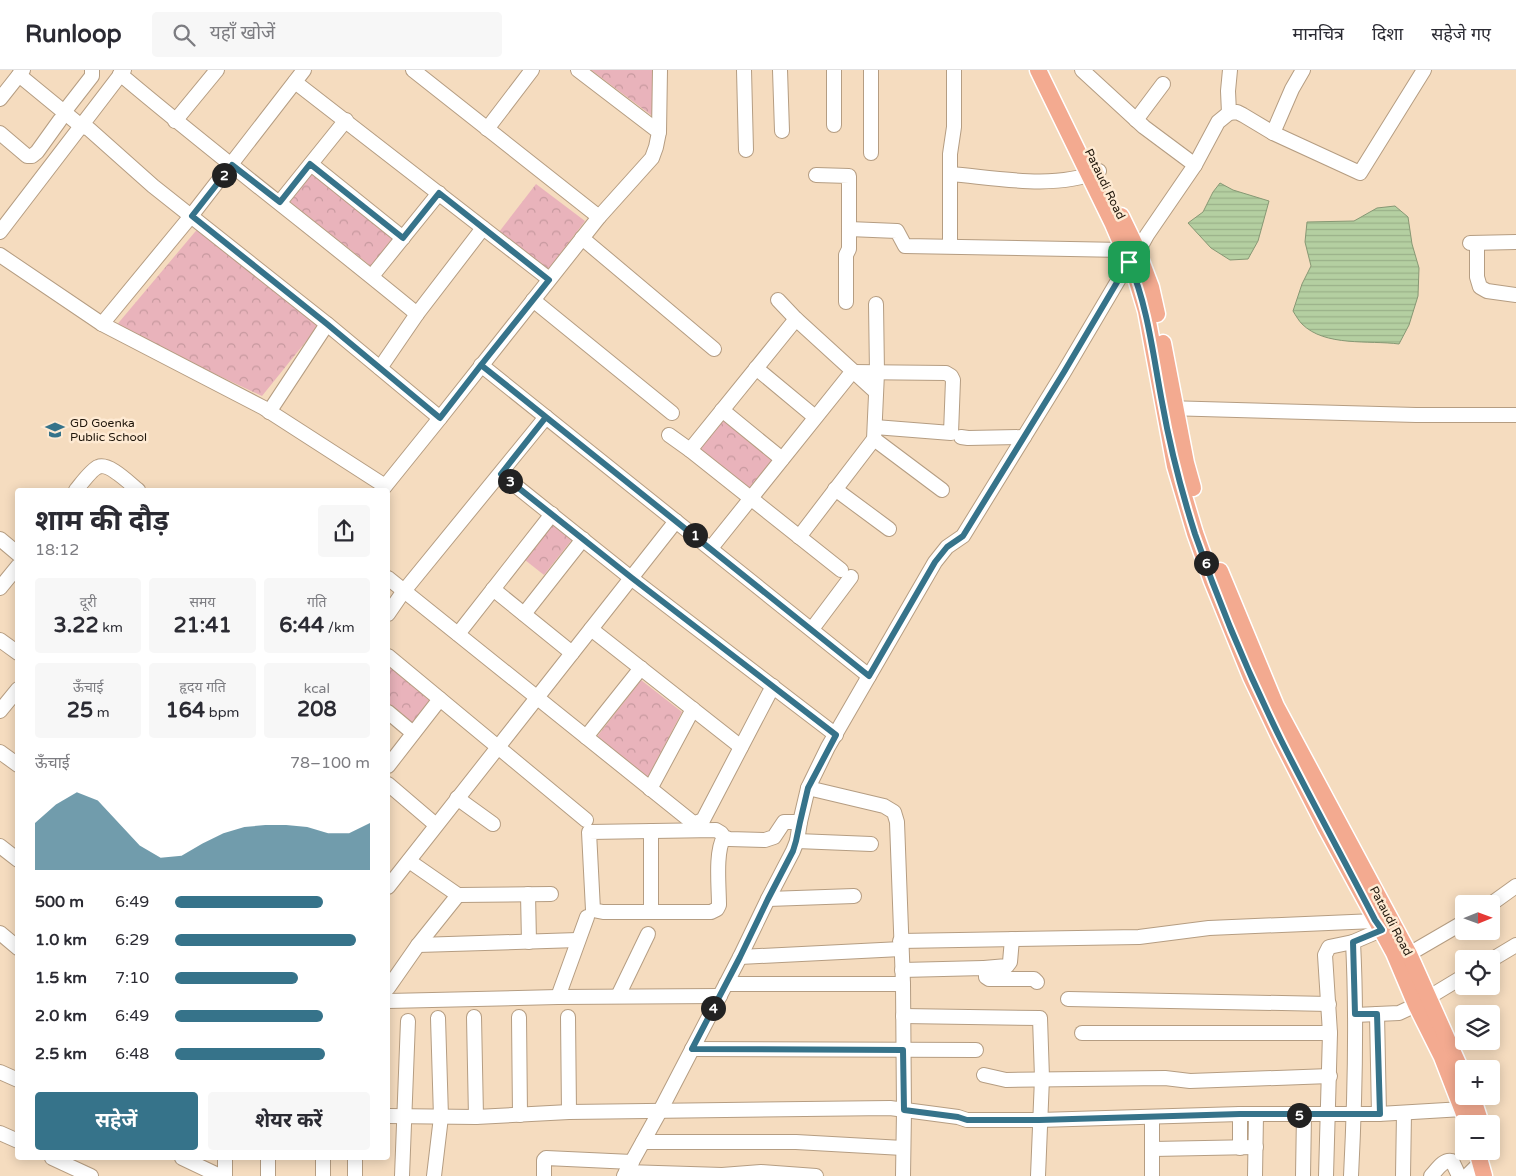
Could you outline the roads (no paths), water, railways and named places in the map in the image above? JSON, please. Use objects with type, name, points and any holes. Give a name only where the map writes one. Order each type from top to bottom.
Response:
[{"type":"main road","points":[[1038,70],[1094,173],[1130,255],[1146,311],[1169,408],[1175,466],[1212,581],[1251,677],[1292,749],[1378,925],[1422,1001],[1442,1057],[1470,1108]]},
{"type":"main road","name":"Pataudi Road","points":[[1049,70],[1094,173]]},
{"type":"main road","name":"Pataudi Road","points":[[1292,749],[1409,954],[1422,1001],[1455,1061]]},
{"type":"main road","points":[[1483,1160],[1495,1176]]},
{"type":"street","points":[[0,133],[27,156],[32,156],[37,152],[92,76],[92,70]]},
{"type":"street","points":[[175,121],[217,70]]},
{"type":"street","points":[[102,324],[192,216],[304,70]]},
{"type":"street","points":[[413,70],[599,217]]},
{"type":"street","points":[[487,129],[532,70]]},
{"type":"street","points":[[578,70],[658,132]]},
{"type":"street","points":[[0,255],[102,324],[269,412],[383,488],[599,217],[652,158],[658,132],[660,70]]},
{"type":"street","points":[[744,70],[746,150]]},
{"type":"street","points":[[780,70],[782,131]]},
{"type":"street","points":[[834,70],[834,125]]},
{"type":"street","points":[[871,70],[871,153]]},
{"type":"street","points":[[950,246],[950,174],[954,127],[954,70]]},
{"type":"street","points":[[1082,70],[1136,120],[1195,165]]},
{"type":"street","points":[[1229,113],[1228,91],[1230,70]]},
{"type":"street","points":[[1273,133],[1292,89],[1303,70]]},
{"type":"street","points":[[627,1170],[660,1112],[740,957],[796,841],[808,788],[869,676],[935,562],[947,547],[963,536],[1064,372],[1130,255],[1147,235],[1195,165],[1218,122],[1229,113],[1236,112],[1273,133],[1360,173],[1424,70]]},
{"type":"street","points":[[0,232],[122,72],[175,121],[280,202],[417,314]]},
{"type":"street","points":[[0,99],[19,75],[62,116],[78,129],[89,129],[153,186],[327,324],[440,418]]},
{"type":"street","points":[[295,82],[549,280]]},
{"type":"street","points":[[1136,120],[1163,84]]},
{"type":"street","points":[[280,202],[346,120]]},
{"type":"street","points":[[310,164],[403,238]]},
{"type":"street","points":[[950,174],[1023,180],[1069,180],[1094,173]]},
{"type":"street","points":[[816,175],[849,176],[849,249],[846,255],[846,302]]},
{"type":"street","points":[[372,276],[439,193]]},
{"type":"street","points":[[380,368],[417,314],[483,228]]},
{"type":"street","points":[[849,230],[898,231],[904,246],[950,246],[1130,255]]},
{"type":"street","points":[[582,238],[714,349]]},
{"type":"street","points":[[1516,242],[1474,243],[1477,277],[1480,287],[1487,291],[1516,295]]},
{"type":"street","points":[[533,300],[672,413]]},
{"type":"street","points":[[778,300],[796,320],[876,392]]},
{"type":"street","points":[[799,537],[874,433],[877,373],[876,304]]},
{"type":"street","points":[[690,450],[796,320]]},
{"type":"street","points":[[269,412],[327,324]]},
{"type":"street","points":[[481,365],[869,676]]},
{"type":"street","points":[[756,368],[815,417]]},
{"type":"street","points":[[852,372],[946,373],[953,380],[951,433],[874,433]]},
{"type":"street","points":[[711,548],[852,372]]},
{"type":"street","points":[[1169,408],[1416,415],[1516,415]]},
{"type":"street","points":[[722,410],[782,459]]},
{"type":"street","points":[[390,611],[402,593],[546,417]]},
{"type":"street","points":[[874,433],[942,490]]},
{"type":"street","points":[[668,435],[690,450],[846,573],[812,629]]},
{"type":"street","points":[[960,437],[1024,437]]},
{"type":"street","points":[[78,488],[96,468],[103,466],[110,468],[135,488]]},
{"type":"street","points":[[501,474],[632,578],[836,735]]},
{"type":"street","points":[[835,489],[889,530]]},
{"type":"street","points":[[458,634],[552,514]]},
{"type":"street","points":[[390,879],[409,861],[676,521]]},
{"type":"street","points":[[0,539],[15,552]]},
{"type":"street","points":[[524,614],[583,539]]},
{"type":"street","points":[[0,588],[15,570]]},
{"type":"street","points":[[390,580],[402,593],[458,634],[692,822],[703,820],[773,686]]},
{"type":"street","points":[[493,589],[572,653]]},
{"type":"street","points":[[591,629],[741,747]]},
{"type":"street","points":[[0,640],[15,651]]},
{"type":"street","points":[[390,658],[586,820]]},
{"type":"street","points":[[586,737],[641,668]]},
{"type":"street","points":[[0,711],[15,693]]},
{"type":"street","points":[[390,763],[440,698]]},
{"type":"street","points":[[650,789],[693,709]]},
{"type":"street","points":[[390,714],[413,732]]},
{"type":"street","points":[[0,752],[15,763]]},
{"type":"street","points":[[390,786],[436,825]]},
{"type":"street","points":[[808,788],[884,806],[894,812],[897,822],[903,1016],[903,1176]]},
{"type":"street","points":[[457,798],[493,824]]},
{"type":"street","points":[[724,837],[720,843],[719,905],[717,909],[711,912],[603,912],[594,910],[589,832],[716,830],[724,837],[765,840],[774,837],[784,822],[800,822]]},
{"type":"street","points":[[651,831],[651,912]]},
{"type":"street","points":[[796,841],[871,844]]},
{"type":"street","points":[[0,846],[15,858]]},
{"type":"street","points":[[409,861],[458,895],[551,894]]},
{"type":"street","points":[[1500,898],[1516,886]]},
{"type":"street","points":[[528,894],[528,942]]},
{"type":"street","points":[[390,985],[418,945],[458,895]]},
{"type":"street","points":[[768,899],[854,896]]},
{"type":"street","points":[[558,997],[587,917]]},
{"type":"street","points":[[740,957],[1012,939],[1139,938],[1209,928],[1378,925]]},
{"type":"street","points":[[1326,1176],[1330,1034],[1325,961],[1326,950],[1331,946],[1353,942],[1378,925]]},
{"type":"street","points":[[1409,954],[1455,927]]},
{"type":"street","points":[[0,934],[15,946]]},
{"type":"street","points":[[618,996],[648,934]]},
{"type":"street","points":[[390,1001],[618,996],[902,977],[1007,966],[1010,962],[1012,939]]},
{"type":"street","points":[[418,945],[578,940]]},
{"type":"street","points":[[1351,1176],[1355,1014],[1353,942]]},
{"type":"street","points":[[1500,955],[1516,945]]},
{"type":"street","points":[[984,968],[987,979],[1034,979],[1038,982]]},
{"type":"street","points":[[1355,1014],[1399,1013],[1455,981]]},
{"type":"street","points":[[1068,999],[1329,1004]]},
{"type":"street","points":[[1377,1014],[1380,1114]]},
{"type":"street","points":[[474,1016],[476,1117]]},
{"type":"street","points":[[903,1016],[1040,1018],[1042,1078],[1038,1176]]},
{"type":"street","points":[[519,1017],[520,1115]]},
{"type":"street","points":[[568,1017],[568,1112]]},
{"type":"street","points":[[434,1176],[441,1117],[438,1018]]},
{"type":"street","points":[[402,1176],[408,1021]]},
{"type":"street","points":[[1082,1033],[1330,1034]]},
{"type":"street","points":[[692,1049],[976,1050]]},
{"type":"street","points":[[984,1076],[1006,1080],[1042,1078],[1165,1078],[1190,1080],[1330,1076]]},
{"type":"street","points":[[390,1116],[476,1117],[568,1112],[890,1108],[958,1117],[967,1120],[1039,1120],[1240,1114],[1380,1114],[1470,1108]]},
{"type":"street","points":[[1403,1176],[1404,1113]]},
{"type":"street","points":[[1240,1114],[1240,1148]]},
{"type":"street","points":[[1303,1176],[1304,1114]]},
{"type":"street","points":[[1255,1176],[1256,1115]]},
{"type":"street","points":[[1152,1117],[1152,1176]]},
{"type":"street","points":[[0,1133],[15,1140]]},
{"type":"street","points":[[643,1142],[796,1142],[903,1148]]},
{"type":"street","points":[[1153,1149],[1256,1147]]},
{"type":"street","points":[[544,1176],[544,1160],[546,1158],[627,1170],[722,1175],[760,1172],[816,1176]]},
{"type":"street","points":[[56,1160],[91,1176]]},
{"type":"street","points":[[186,1160],[220,1176]]},
{"type":"street","points":[[225,1160],[226,1176]]},
{"type":"street","points":[[268,1160],[268,1176]]},
{"type":"street","points":[[323,1160],[323,1176]]},
{"type":"street","points":[[355,1160],[355,1176]]},
{"type":"street","points":[[1431,1176],[1447,1160],[1452,1161],[1459,1176]]},
{"type":"street","points":[[1467,1176],[1483,1160]]},
{"type":"place","name":"GD Goenka Public School","points":[[55,430]]}]
